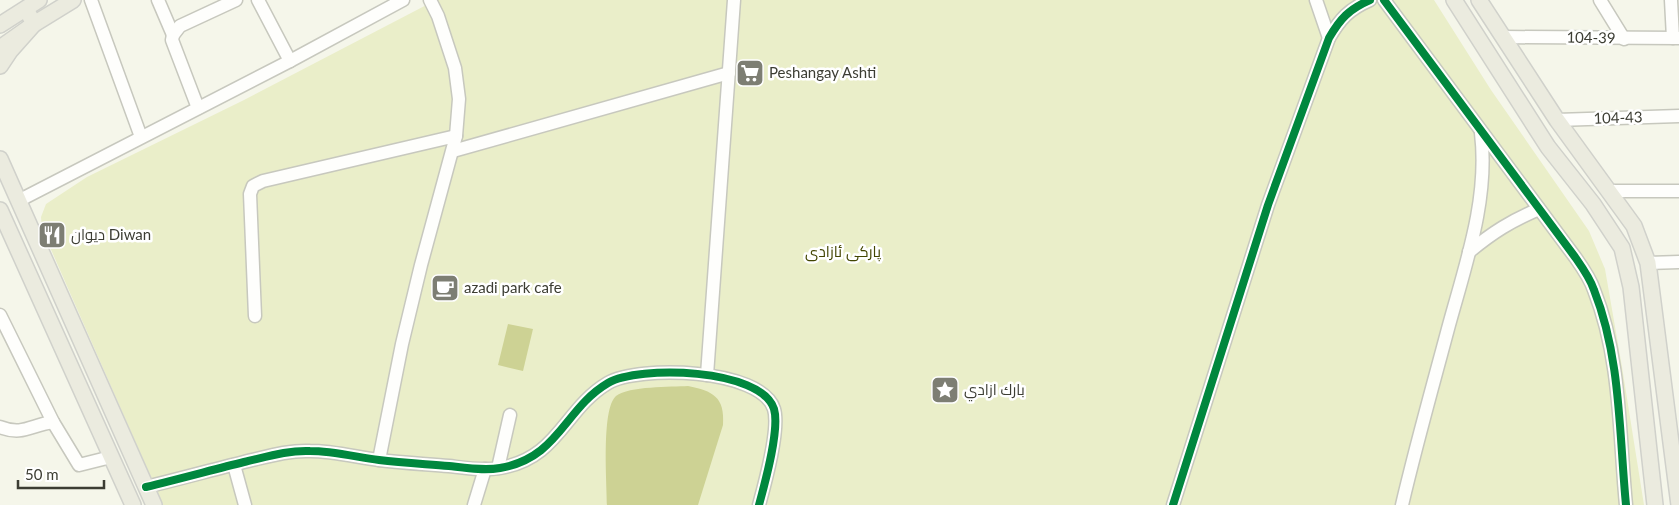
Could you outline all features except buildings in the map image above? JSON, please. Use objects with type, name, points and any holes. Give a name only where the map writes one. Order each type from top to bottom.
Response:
[{"type":"main road","points":[[0,25],[24,4],[39,0]]},
{"type":"main road","points":[[0,48],[73,0]]},
{"type":"main road","points":[[1454,0],[1548,147],[1593,204],[1622,248],[1632,287],[1656,505]]},
{"type":"main road","points":[[1479,0],[1557,120],[1634,226],[1648,263],[1679,505]]},
{"type":"main road","points":[[24,4],[34,24]]},
{"type":"main road","points":[[0,66],[10,51],[34,24]]},
{"type":"main road","points":[[0,159],[154,505]]},
{"type":"main road","points":[[0,210],[4,231],[133,505]]},
{"type":"street","points":[[92,0],[141,137]]},
{"type":"street","points":[[158,0],[173,35],[172,40],[198,108]]},
{"type":"street","points":[[173,35],[180,26],[236,0]]},
{"type":"street","points":[[258,0],[290,61]]},
{"type":"street","points":[[18,201],[290,61],[403,0]]},
{"type":"street","points":[[379,460],[421,265],[456,136],[459,99],[455,68],[438,16],[430,0]]},
{"type":"street","points":[[706,376],[734,0]]},
{"type":"street","points":[[1316,0],[1328,38]]},
{"type":"street","points":[[1173,505],[1268,205],[1328,38],[1339,21],[1349,11],[1370,0]]},
{"type":"street","points":[[1384,0],[1576,257],[1594,288],[1602,312],[1614,367],[1626,505]]},
{"type":"street","points":[[1600,0],[1624,39]]},
{"type":"street","points":[[1671,0],[1676,38]]},
{"type":"street","name":"104-39","points":[[1503,37],[1676,38]]},
{"type":"street","points":[[453,151],[729,73]]},
{"type":"street","name":"104-43","points":[[1557,120],[1679,116]]},
{"type":"street","points":[[1402,505],[1419,434],[1469,252],[1482,187],[1484,166],[1481,130]]},
{"type":"street","points":[[255,316],[250,194],[253,186],[262,181],[456,136]]},
{"type":"street","points":[[1608,191],[1679,191]]},
{"type":"street","points":[[1469,252],[1490,234],[1513,220],[1539,209]]},
{"type":"street","points":[[1648,263],[1679,262]]},
{"type":"street","points":[[0,315],[53,422],[79,465],[111,457]]},
{"type":"street","points":[[146,487],[267,456],[310,451],[379,460],[484,469],[511,466],[532,457],[547,446],[587,399],[610,382],[628,376],[651,373],[706,376],[743,383],[760,391],[769,401],[774,409],[774,439],[760,505]]},
{"type":"street","points":[[498,468],[510,415]]},
{"type":"street","points":[[0,427],[19,432],[42,423],[53,422]]},
{"type":"street","points":[[234,465],[245,505]]},
{"type":"street","points":[[474,505],[484,469]]},
{"type":"green space","name":"پارکی ئازادی","points":[[436,0],[1434,0],[1491,90],[1589,231],[1605,269],[1644,505],[163,505],[42,229],[41,217],[46,204],[87,177],[244,100]]},
{"type":"shaded area","points":[[508,324],[533,329],[523,371],[498,365]]},
{"type":"shaded area","points":[[688,386],[704,390],[716,397],[722,408],[723,415],[723,425],[698,505],[607,505],[608,416],[611,404],[616,396],[630,390]]},
{"type":"cycle path","points":[[1173,505],[1268,205],[1329,38],[1346,15],[1370,0]]},
{"type":"cycle path","points":[[1384,0],[1575,257],[1590,281],[1603,316],[1614,369],[1618,396],[1626,505]]},
{"type":"cycle path","points":[[146,487],[269,456],[302,451],[319,451],[388,461],[475,469],[500,468],[520,463],[536,454],[560,432],[593,394],[608,383],[623,377],[670,373],[724,378],[747,385],[764,395],[774,409],[775,429],[773,442],[759,505]]},
{"type":"place","name":"Peshangay Ashti","points":[[750,73]]},
{"type":"place","name":"دیوان Diwan","points":[[52,235]]},
{"type":"place","name":"azadi park cafe","points":[[445,288]]},
{"type":"place","name":"بارك ازادي","points":[[945,390]]}]
